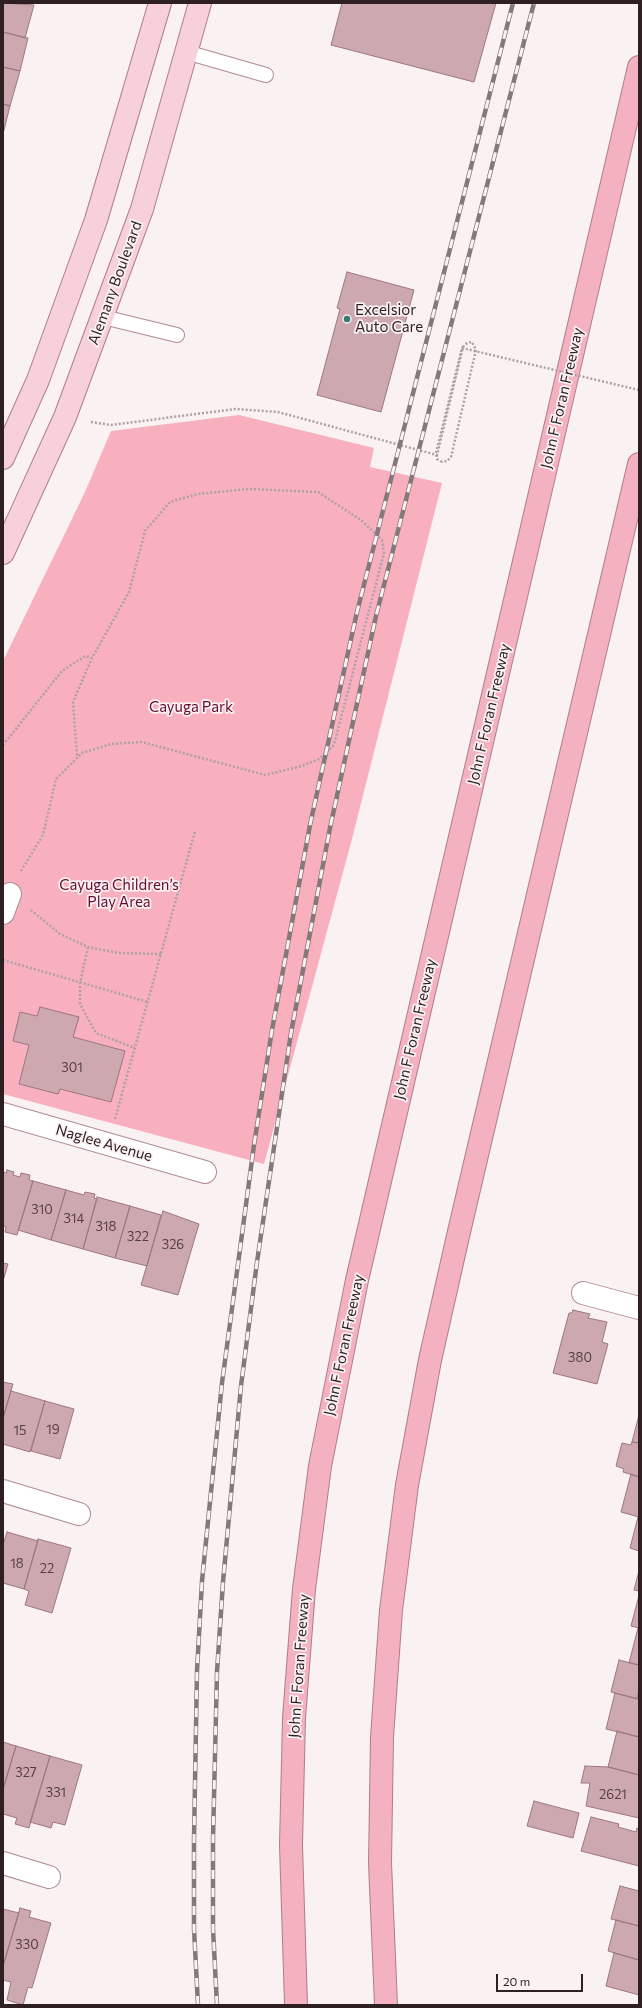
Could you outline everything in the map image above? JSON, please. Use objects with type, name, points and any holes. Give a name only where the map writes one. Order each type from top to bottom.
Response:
[{"type":"highway","name":"John F Foran Freeway","points":[[296,2005],[291,1844],[294,1718],[304,1589],[320,1466],[357,1280],[639,67]]},
{"type":"highway","points":[[386,2005],[380,1871],[382,1737],[391,1610],[407,1485],[430,1360],[456,1243],[639,464]]},
{"type":"highway","points":[[616,567],[639,526]]},
{"type":"main road","points":[[3,458],[38,380],[96,220],[160,3]]},
{"type":"main road","name":"Alemany Boulevard","points":[[3,553],[65,417],[142,209],[200,3]]},
{"type":"street","name":"Naglee Avenue","points":[[3,1114],[205,1172]]},
{"type":"street","points":[[583,1293],[639,1308]]},
{"type":"street","points":[[3,1491],[79,1514]]},
{"type":"street","points":[[3,1863],[49,1877]]},
{"type":"lane","points":[[186,52],[266,74]]},
{"type":"lane","points":[[103,317],[177,335]]},
{"type":"path","points":[[65,417],[111,425],[235,409],[278,412],[305,420],[349,431],[430,453],[437,455],[444,424],[461,354],[463,346],[466,343],[472,342],[476,350],[474,358],[472,365],[451,458],[442,462],[437,459],[436,453],[462,348],[470,350],[477,351],[639,390]]},
{"type":"path","points":[[77,756],[73,702],[92,658],[129,592],[146,531],[170,502],[198,494],[248,490],[318,492],[361,520],[382,540],[384,553],[334,745],[319,759],[302,766],[265,775],[142,742],[111,744],[77,756],[56,779],[43,835],[24,864],[7,903],[60,934],[88,947],[118,953],[162,954]]},
{"type":"path","points":[[3,745],[62,671],[85,656],[92,658]]},
{"type":"path","points":[[108,1144],[136,1048],[195,831]]},
{"type":"path","points":[[88,947],[80,983],[80,1004],[96,1033],[136,1048]]},
{"type":"path","points":[[3,960],[148,1002]]},
{"type":"green space","name":"Cayuga Park","points":[[239,415],[374,448],[370,467],[442,483],[352,839],[264,1164],[3,1094],[3,661],[85,492],[111,431]]},
{"type":"building","points":[[3,3],[34,5],[25,38],[3,32]]},
{"type":"building","points":[[342,3],[496,3],[474,82],[331,45]]},
{"type":"building","points":[[3,32],[28,38],[20,71],[3,67]]},
{"type":"building","points":[[3,67],[20,71],[10,106],[3,104]]},
{"type":"building","points":[[3,104],[10,106],[3,134]]},
{"type":"building","points":[[347,272],[414,290],[381,412],[317,395],[340,309],[337,308]]},
{"type":"building","points":[[40,1007],[79,1017],[73,1037],[125,1051],[111,1102],[60,1089],[58,1094],[19,1084],[29,1045],[13,1041],[20,1012],[37,1016]]},
{"type":"building","points":[[7,1170],[14,1172],[13,1175],[20,1177],[21,1173],[30,1175],[29,1180],[33,1181],[17,1235],[5,1232],[6,1227],[3,1226],[3,1172],[6,1173]]},
{"type":"building","points":[[33,1181],[66,1190],[51,1240],[18,1230]]},
{"type":"building","points":[[66,1190],[84,1195],[85,1192],[95,1194],[94,1198],[97,1199],[83,1249],[51,1240]]},
{"type":"building","points":[[97,1197],[130,1206],[115,1258],[83,1249]]},
{"type":"building","points":[[130,1206],[161,1215],[147,1266],[115,1258]]},
{"type":"building","points":[[163,1211],[199,1224],[178,1295],[141,1285]]},
{"type":"building","points":[[3,1263],[8,1264],[3,1281]]},
{"type":"building","points":[[573,1310],[590,1314],[588,1318],[607,1322],[602,1342],[608,1344],[597,1384],[553,1373],[569,1313],[572,1313]]},
{"type":"building","points":[[3,1382],[13,1384],[3,1418]]},
{"type":"building","points":[[11,1391],[45,1401],[30,1452],[3,1444],[3,1418]]},
{"type":"building","points":[[45,1401],[74,1409],[60,1459],[31,1451]]},
{"type":"building","points":[[639,1415],[639,1443],[632,1442]]},
{"type":"building","points":[[632,1442],[639,1443],[639,1477],[623,1472],[624,1469],[616,1466],[622,1443],[631,1445]]},
{"type":"building","points":[[631,1474],[639,1477],[639,1517],[621,1512]]},
{"type":"building","points":[[639,1517],[639,1551],[630,1548]]},
{"type":"building","points":[[7,1532],[38,1541],[24,1589],[3,1583],[3,1545]]},
{"type":"building","points":[[38,1539],[71,1548],[52,1613],[25,1605],[29,1591],[24,1589]]},
{"type":"building","points":[[639,1571],[639,1591],[634,1590]]},
{"type":"building","points":[[639,1595],[639,1628],[631,1626]]},
{"type":"building","points":[[639,1628],[639,1665],[629,1663]]},
{"type":"building","points":[[619,1660],[639,1665],[639,1690],[637,1699],[611,1692]]},
{"type":"building","points":[[615,1693],[639,1699],[639,1737],[606,1729]]},
{"type":"building","points":[[617,1731],[639,1737],[639,1775],[608,1767]]},
{"type":"building","points":[[3,1742],[16,1746],[3,1789]]},
{"type":"building","points":[[16,1746],[50,1756],[29,1828],[15,1824],[17,1818],[3,1814],[3,1789]]},
{"type":"building","points":[[50,1756],[82,1765],[65,1825],[53,1822],[51,1828],[30,1822]]},
{"type":"building","points":[[585,1766],[608,1767],[639,1775],[639,1818],[586,1806],[590,1783],[581,1783]]},
{"type":"building","points":[[534,1801],[579,1813],[573,1838],[527,1826]]},
{"type":"building","points":[[591,1817],[619,1824],[618,1827],[636,1832],[637,1828],[639,1829],[639,1866],[581,1851]]},
{"type":"building","points":[[620,1886],[639,1891],[639,1926],[611,1919]]},
{"type":"building","points":[[20,1908],[31,1911],[29,1917],[51,1923],[32,1988],[28,1987],[23,2005],[7,2000],[11,1982],[3,1980],[3,1966]]},
{"type":"building","points":[[3,1909],[19,1913],[3,1966]]},
{"type":"building","points":[[616,1920],[639,1926],[639,1960],[608,1951]]},
{"type":"building","points":[[614,1953],[639,1960],[639,1995],[606,1986]]},
{"type":"railway","points":[[198,2005],[194,1929],[194,1839],[197,1671],[202,1581],[222,1383],[254,1145],[272,1030],[310,825],[357,612],[513,3]]},
{"type":"railway","points":[[217,2005],[213,1929],[213,1839],[217,1672],[223,1582],[241,1386],[257,1262],[291,1033],[330,828],[376,616],[534,3]]},
{"type":"place","name":"Excelsior Auto Care","points":[[347,319]]},
{"type":"park label","name":"Cayuga Children’s Play Area","points":[[119,894]]}]
